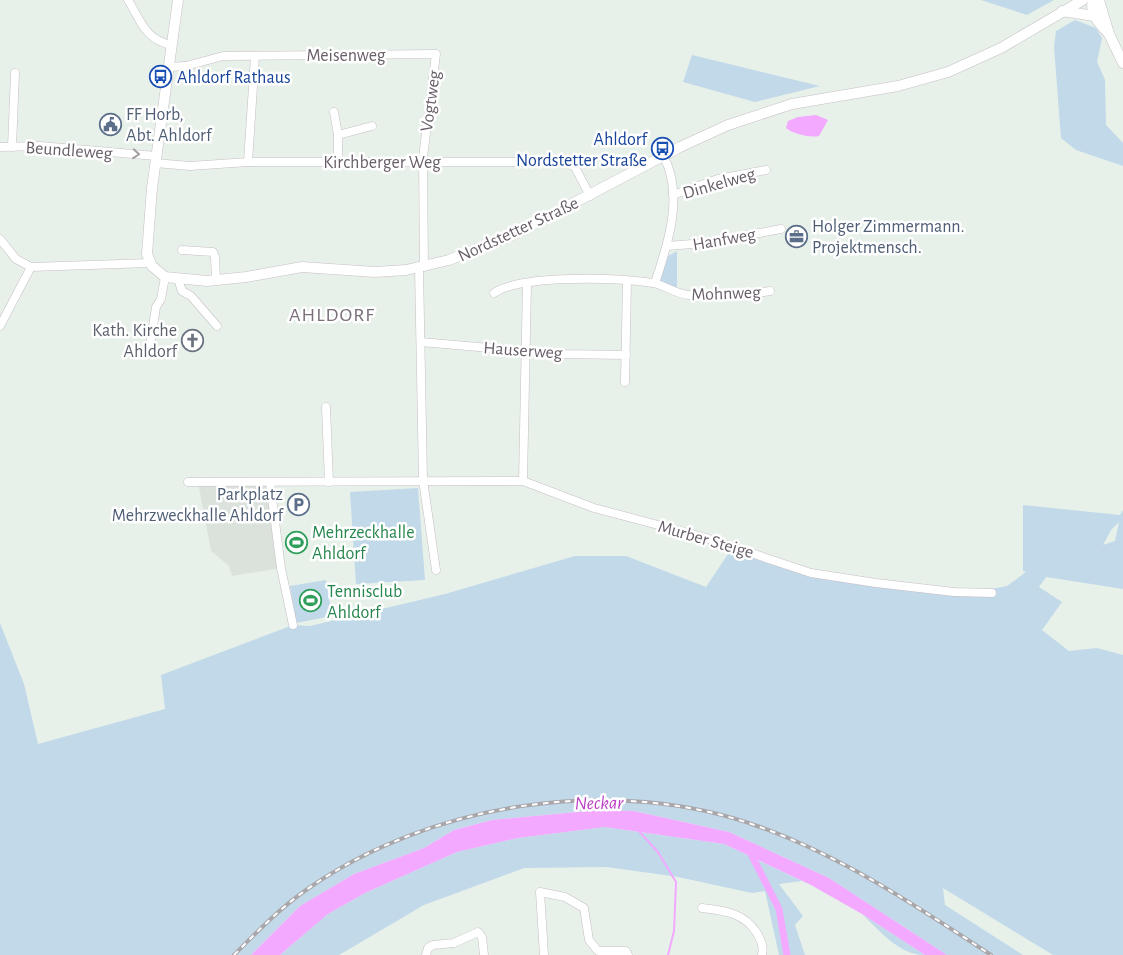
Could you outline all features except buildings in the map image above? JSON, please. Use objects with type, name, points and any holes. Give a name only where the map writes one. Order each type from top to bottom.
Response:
[{"type":"street","points":[[128,0],[149,35],[157,41],[172,45]]},
{"type":"street","points":[[149,352],[156,307],[161,299],[165,277],[154,270],[150,263],[147,244],[156,160],[178,0]]},
{"type":"street","name":"Nordstetter Straße","points":[[165,277],[216,280],[302,267],[383,272],[422,268],[496,243],[590,196],[698,138],[743,119],[798,103],[898,86],[948,72],[1001,48],[1082,0]]},
{"type":"street","points":[[1093,0],[1094,16],[1109,34]]},
{"type":"street","points":[[1099,0],[1109,34],[1123,62]]},
{"type":"street","points":[[1062,11],[1094,16]]},
{"type":"street","name":"Meisenweg","points":[[168,67],[186,66],[217,57],[436,54]]},
{"type":"street","name":"Vogtweg","points":[[422,268],[423,163],[436,54]]},
{"type":"street","points":[[248,162],[255,56]]},
{"type":"street","name":"Beundleweg","points":[[12,146],[15,73]]},
{"type":"street","points":[[334,112],[338,135],[338,162]]},
{"type":"street","points":[[338,135],[372,126]]},
{"type":"street","name":"Beundleweg","points":[[0,147],[40,146],[156,160]]},
{"type":"street","points":[[494,293],[502,288],[527,283],[594,280],[655,283],[667,246],[673,196],[671,174],[664,157]]},
{"type":"street","name":"Kirchberger Weg","points":[[156,160],[182,166],[248,162],[570,163],[575,167],[590,196]]},
{"type":"street","name":"Dinkelweg","points":[[673,196],[718,179],[766,170]]},
{"type":"street","name":"Hanfweg","points":[[667,246],[705,243],[780,229]]},
{"type":"street","points":[[0,239],[16,259],[31,267],[150,263]]},
{"type":"street","points":[[182,250],[213,252],[216,280]]},
{"type":"street","points":[[0,326],[31,267]]},
{"type":"street","points":[[422,268],[423,480],[436,570]]},
{"type":"street","points":[[178,279],[182,291],[190,296],[217,326]]},
{"type":"street","points":[[625,382],[627,282]]},
{"type":"street","points":[[523,481],[527,283]]},
{"type":"street","name":"Mohnweg","points":[[655,283],[674,292],[696,296],[731,296],[770,291]]},
{"type":"street","name":"Hauserweg","points":[[421,342],[526,351],[626,355]]},
{"type":"street","points":[[326,407],[329,482]]},
{"type":"street","name":"Murber Steige","points":[[188,482],[523,481],[594,508],[703,537],[811,573],[894,585],[992,593]]},
{"type":"street","points":[[270,483],[281,568],[293,625]]},
{"type":"street","points":[[544,955],[540,892],[565,897],[584,908],[589,940],[598,950],[626,951],[628,955]]},
{"type":"street","points":[[702,908],[727,911],[744,918],[762,942],[762,955]]},
{"type":"street","points":[[426,955],[428,948],[432,946],[454,943],[478,932],[482,937],[484,955]]},
{"type":"shaded area","points":[[981,0],[1054,0],[1027,15]]},
{"type":"shaded area","points":[[1075,20],[1096,28],[1102,38],[1097,62],[1105,80],[1106,125],[1123,143],[1123,166],[1076,150],[1061,138],[1054,47],[1056,31]]},
{"type":"shaded area","points":[[692,55],[820,86],[755,102],[683,82]]},
{"type":"shaded area","points":[[816,115],[828,120],[819,136],[802,135],[786,128],[788,121],[798,117]]},
{"type":"shaded area","points":[[677,251],[677,291],[662,283],[660,277],[668,256]]},
{"type":"shaded area","points":[[198,482],[270,483],[281,568],[232,576],[229,566],[211,551]]},
{"type":"shaded area","points":[[418,488],[425,580],[356,584],[350,492]]},
{"type":"shaded area","points":[[1023,505],[1120,515],[1123,510],[1123,589],[1046,577],[1039,587],[1062,602],[1042,630],[1069,651],[1097,648],[1123,655],[1123,955],[1053,955],[943,888],[945,905],[1023,955],[947,955],[829,878],[729,832],[634,811],[598,810],[492,820],[454,830],[424,848],[354,874],[300,906],[251,955],[0,955],[0,623],[24,684],[38,744],[165,709],[161,675],[293,625],[310,626],[445,594],[575,556],[626,556],[706,587],[730,551],[828,579],[954,596],[1007,586],[1026,572],[1023,571]],"holes":[[[1119,522],[1115,541],[1103,545],[1111,530]]]},
{"type":"shaded area","name":"Tennisclub Ahldorf","points":[[326,580],[332,616],[296,623],[290,586]]},
{"type":"shaded area","points":[[598,810],[634,811],[729,832],[829,878],[947,955],[925,955],[862,914],[811,885],[724,844],[605,827],[518,838],[457,852],[365,893],[328,914],[280,955],[251,955],[300,906],[354,874],[424,848],[454,830],[492,820]]},
{"type":"shaded area","points":[[605,827],[724,844],[802,881],[779,884],[803,916],[795,925],[805,955],[779,955],[765,891],[752,893],[678,877],[607,867],[524,868],[424,905],[339,955],[280,955],[328,914],[365,893],[457,852],[518,838]]},
{"type":"shaded area","points":[[862,914],[925,955],[916,954],[898,947]]},
{"type":"waterway","points":[[637,829],[658,852],[676,882],[674,931],[668,955]]},
{"type":"waterway","points":[[748,848],[779,909],[787,955]]},
{"type":"railway","points":[[234,955],[277,913],[306,890],[355,860],[409,836],[466,817],[526,806],[586,800],[645,802],[704,811],[760,827],[821,853],[879,884],[991,955]]},
{"type":"place","name":"Ahldorf Rathaus","points":[[161,77]]},
{"type":"place","name":"FF Horb, Abt. Ahldorf","points":[[110,124]]},
{"type":"place","name":"Ahldorf Nordstetter Straße","points":[[663,149]]},
{"type":"place","name":"Holger Zimmermann. Projektmensch.","points":[[796,236]]},
{"type":"place","name":"Kath. Kirche Ahldorf","points":[[193,340]]},
{"type":"place","name":"Parkplatz Mehrzweckhalle Ahldorf","points":[[299,504]]},
{"type":"place","name":"Mehrzeckhalle Ahldorf","points":[[296,542]]},
{"type":"place","name":"Tennisclub Ahldorf","points":[[311,601]]},
{"type":"district","name":"AHLDORF","points":[[332,314]]},
{"type":"water label","name":"Neckar","points":[[599,802]]}]
